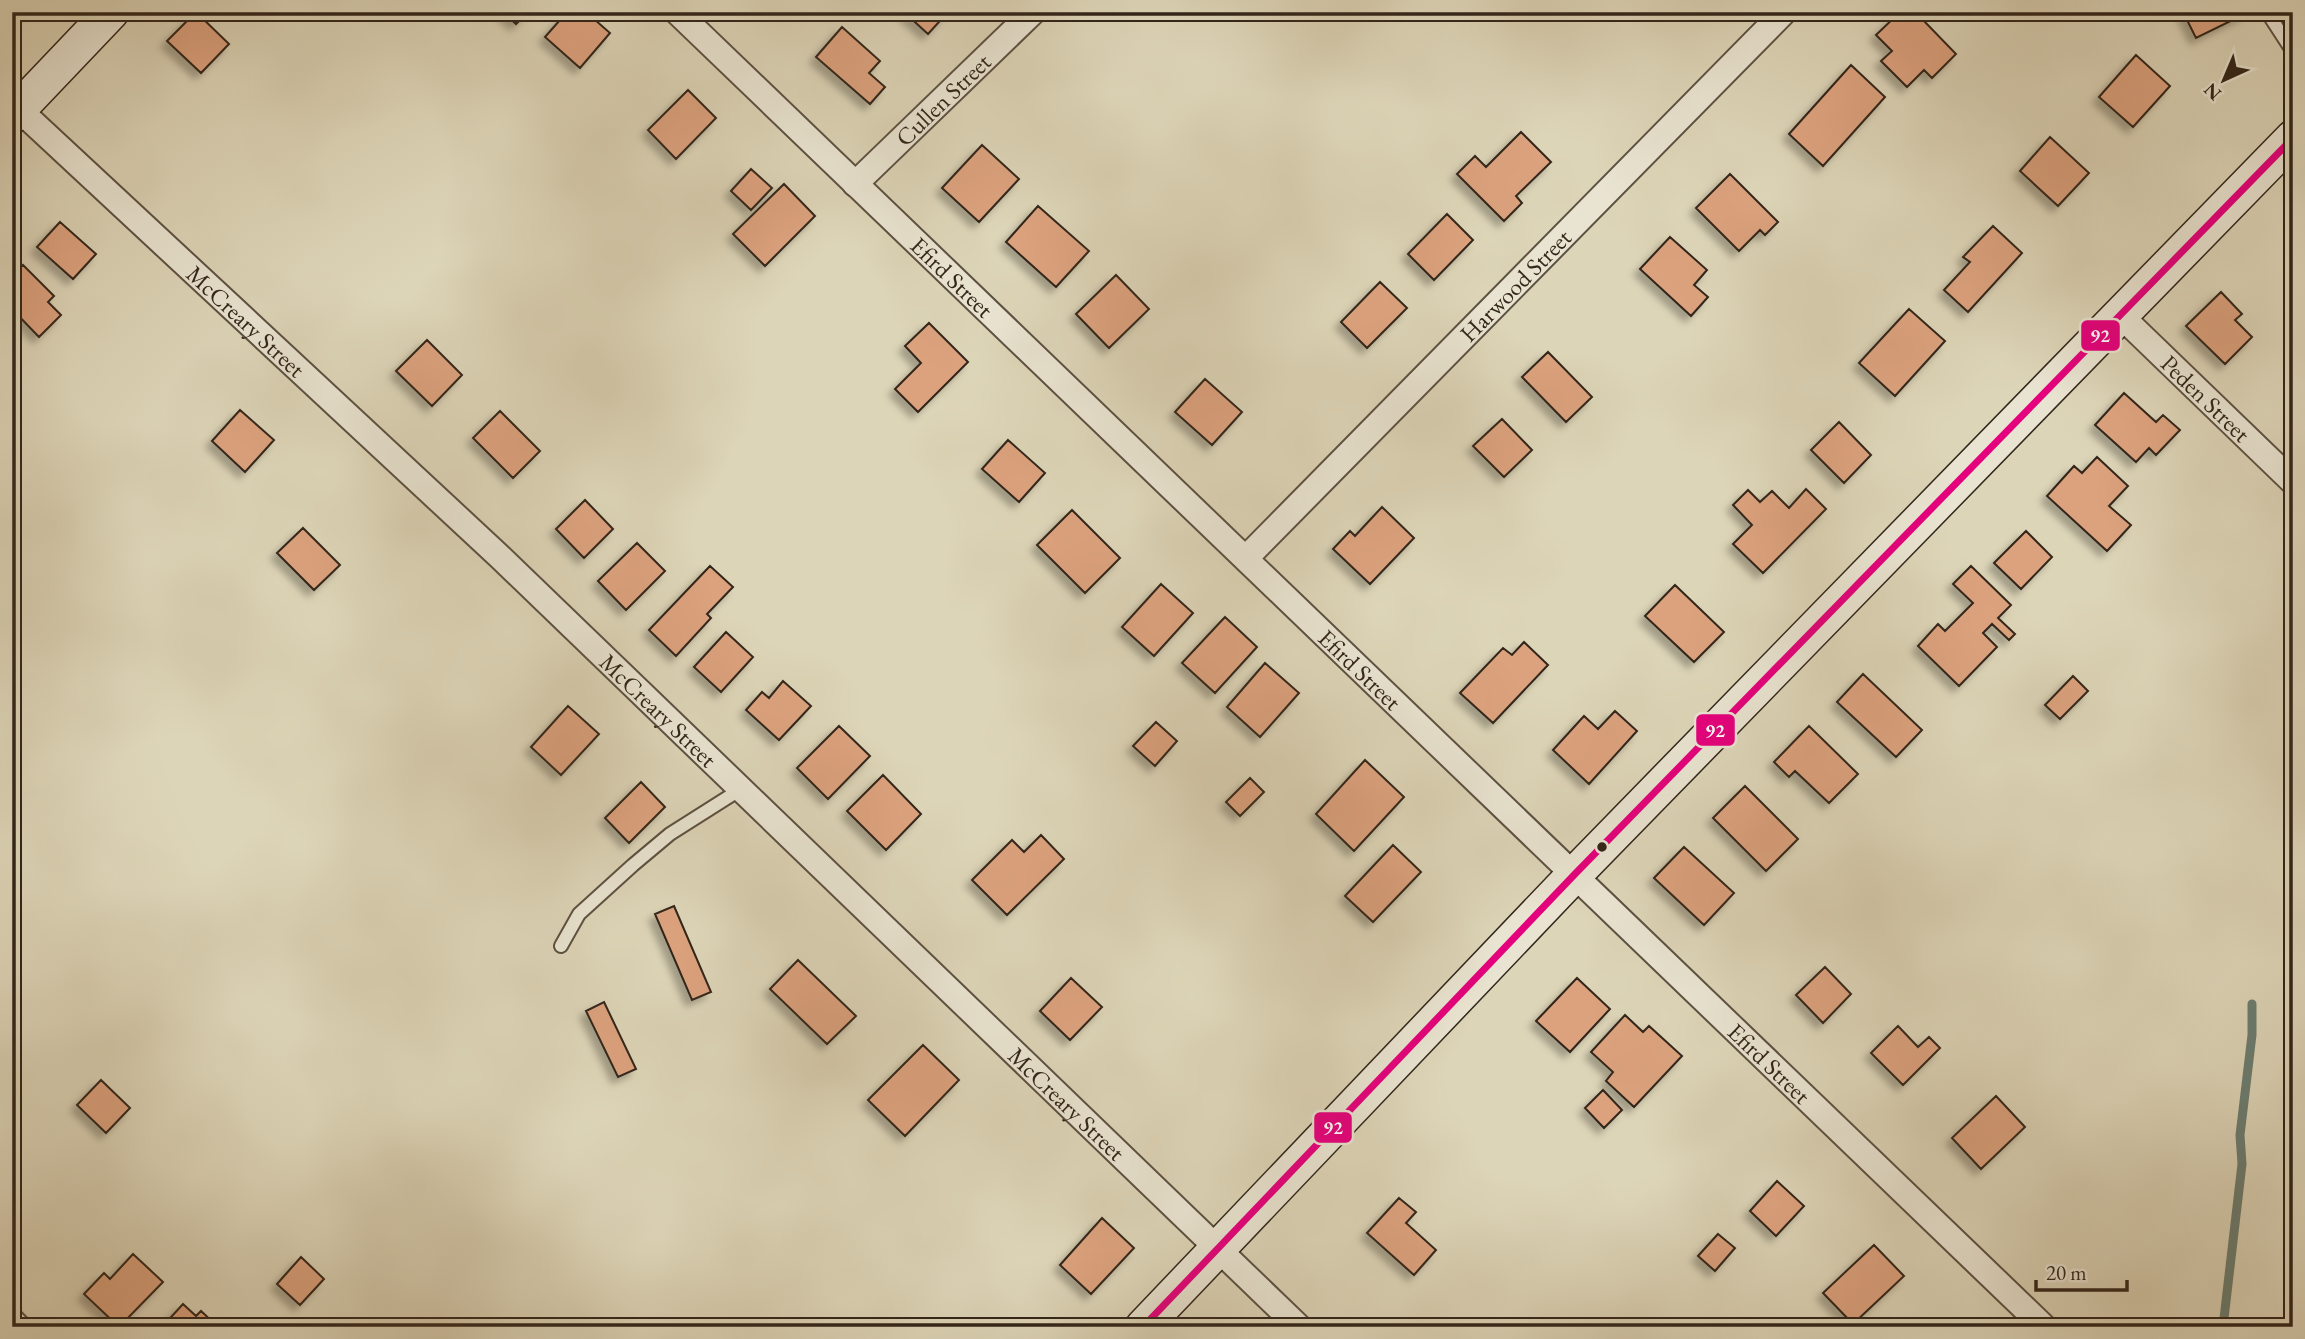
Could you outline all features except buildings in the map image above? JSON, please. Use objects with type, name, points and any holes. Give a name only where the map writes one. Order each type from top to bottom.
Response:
[{"type":"street","points":[[14,109],[111,12]]},
{"type":"street","name":"Efird Street","points":[[677,12],[1247,558],[1517,823],[1574,874],[2044,1327]]},
{"type":"street","name":"Cullen Street","points":[[855,184],[1032,12]]},
{"type":"street","name":"Harwood Street","points":[[1247,558],[1784,12]]},
{"type":"street","name":"McCreary Street","points":[[14,109],[499,556],[1298,1327]]},
{"type":"street","points":[[1143,1327],[1574,874],[2293,138]]},
{"type":"street","name":"Peden Street","points":[[2119,314],[2293,482]]},
{"type":"street","points":[[12,1321],[18,1327]]},
{"type":"lane","points":[[2267,12],[2292,51]]},
{"type":"lane","points":[[561,946],[579,914],[633,866],[670,834],[741,789]]},
{"type":"waterway","points":[[2223,1327],[2242,1164],[2240,1135],[2252,1035],[2252,1004]]},
{"type":"transit line","name":"92","points":[[1143,1327],[1574,875],[2293,138]]}]
